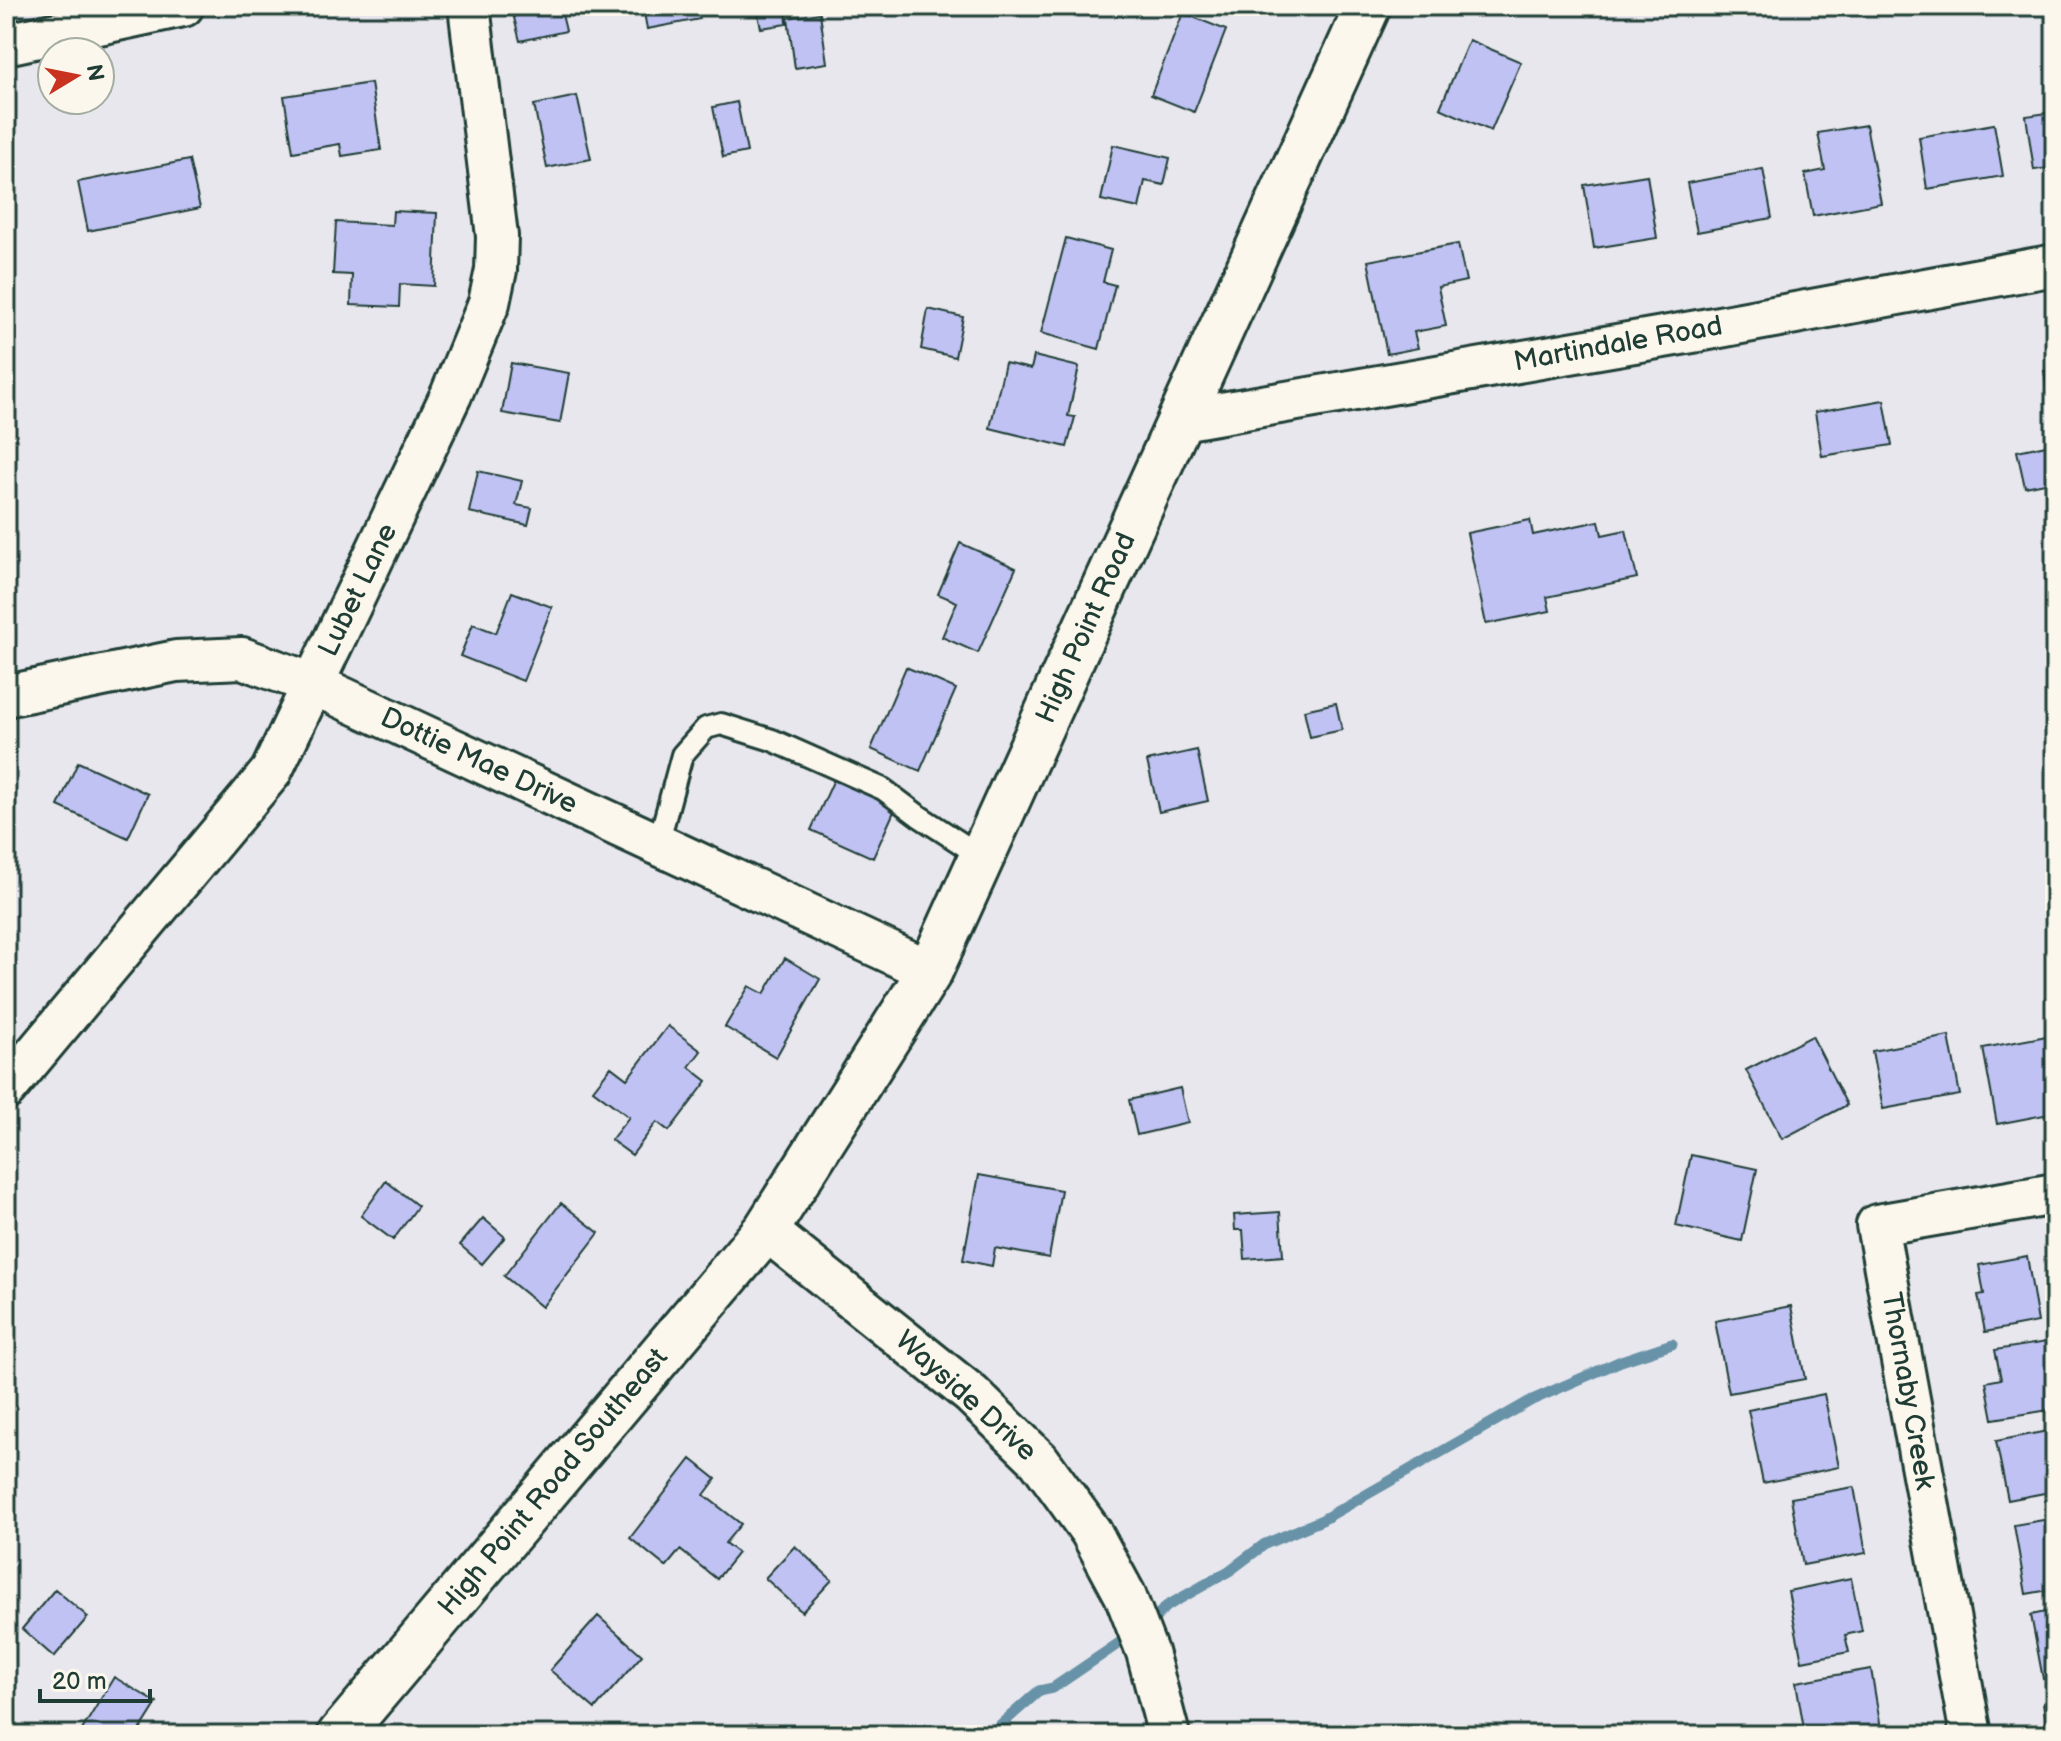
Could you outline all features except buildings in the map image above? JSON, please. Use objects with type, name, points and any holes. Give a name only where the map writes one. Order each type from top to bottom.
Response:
[{"type":"main road","name":"High Point Road","points":[[766,1230],[930,971],[1368,6]]},
{"type":"main road","name":"High Point Road Southeast","points":[[340,1735],[766,1230]]},
{"type":"street","points":[[6,44],[183,6]]},
{"type":"street","name":"Lubet Lane","points":[[6,1089],[271,772],[451,395],[489,303],[496,270],[497,236],[469,6]]},
{"type":"street","name":"Martindale Road","points":[[1181,420],[2055,265]]},
{"type":"street","name":"Dottie Mae Drive","points":[[6,696],[176,661],[242,658],[313,684],[930,971]]},
{"type":"street","name":"Thornaby Creek","points":[[1971,1735],[1877,1225],[2055,1194]]},
{"type":"street","name":"Wayside Drive","points":[[766,1230],[971,1394],[1039,1460],[1091,1532],[1125,1595],[1147,1652],[1169,1735]]},
{"type":"lane","points":[[658,844],[682,755],[706,728],[721,724],[772,740],[883,789],[982,857]]},
{"type":"waterway","points":[[1150,1623],[1167,1606],[1229,1571],[1265,1544],[1322,1520],[1532,1400],[1621,1361],[1672,1344]]},
{"type":"waterway","points":[[989,1735],[1039,1691],[1053,1688],[1128,1637]]}]
